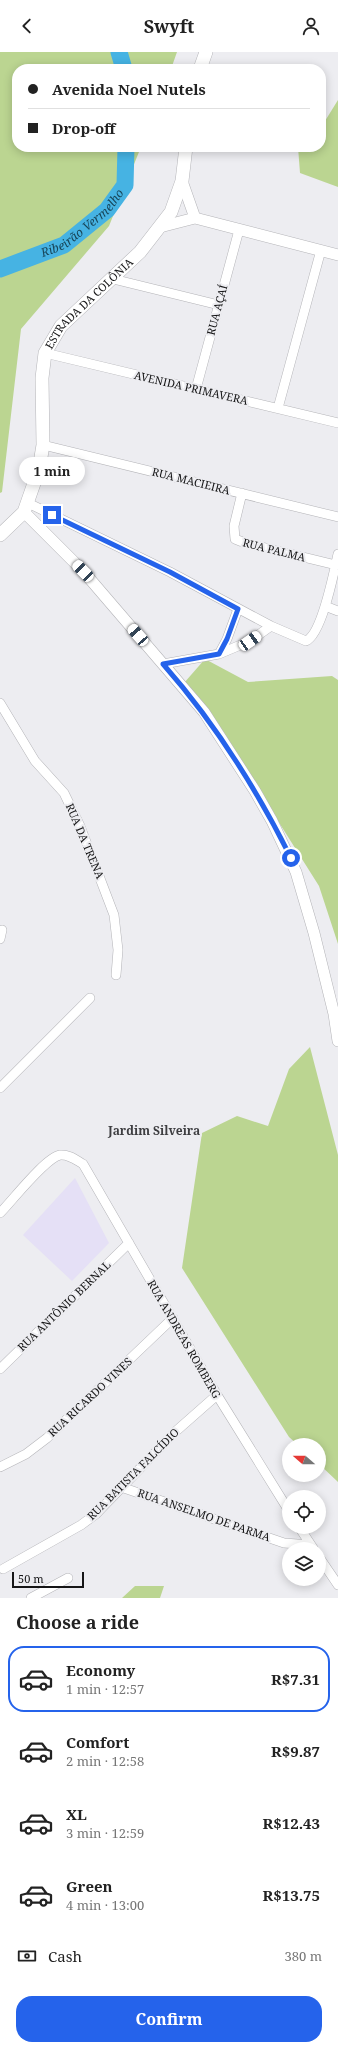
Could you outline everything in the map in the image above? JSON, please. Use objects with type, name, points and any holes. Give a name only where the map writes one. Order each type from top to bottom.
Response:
[{"type":"main road","points":[[202,64],[206,52]]},
{"type":"main road","name":"ESTRADA DA COLÔNIA","points":[[0,535],[26,507],[38,474],[43,445],[42,378],[45,353],[61,326],[113,279],[140,252],[171,212],[182,181],[185,152]]},
{"type":"street","points":[[182,181],[195,218]]},
{"type":"street","points":[[160,227],[195,218],[338,255]]},
{"type":"street","name":"RUA AÇAÍ","points":[[196,389],[239,230]]},
{"type":"street","points":[[278,408],[321,250]]},
{"type":"street","points":[[113,279],[219,305]]},
{"type":"street","name":"AVENIDA PRIMAVERA","points":[[45,353],[338,423]]},
{"type":"street","name":"RUA MACIEIRA","points":[[43,445],[338,517]]},
{"type":"street","name":"RUA PALMA","points":[[242,493],[234,526],[235,539],[245,543],[336,565]]},
{"type":"street","points":[[26,507],[170,572],[271,626],[306,641],[316,631],[325,606],[338,554]]},
{"type":"street","points":[[26,507],[204,712],[238,763],[272,821],[291,858],[314,933],[334,1014],[338,1041]]},
{"type":"street","points":[[325,606],[338,611]]},
{"type":"street","points":[[219,654],[227,639],[238,609]]},
{"type":"street","points":[[163,664],[219,654],[250,641],[271,626]]},
{"type":"street","name":"RUA DA TRENA","points":[[0,703],[35,761],[64,793],[80,826],[114,915],[118,950],[116,975]]},
{"type":"street","points":[[0,939],[2,930]]},
{"type":"street","points":[[0,1088],[90,998]]},
{"type":"street","name":"RUA ANDREAS ROMBERG","points":[[0,1213],[44,1165],[55,1157],[68,1155],[83,1164],[217,1395],[282,1500]]},
{"type":"street","name":"RUA ANTÔNIO BERNAL","points":[[0,1369],[129,1243]]},
{"type":"street","name":"RUA RICARDO VINES","points":[[0,1466],[26,1454],[47,1438],[173,1318]]},
{"type":"street","name":"RUA BATISTA FALCÍDIO","points":[[3,1569],[81,1525],[96,1514],[175,1432],[217,1395]]},
{"type":"street","name":"RUA ANSELMO DE PARMA","points":[[121,1487],[282,1542]]},
{"type":"street","points":[[326,1567],[338,1585]]},
{"type":"street","points":[[30,1598],[68,1578]]},
{"type":"shaded area","points":[[75,1178],[109,1243],[72,1281],[23,1235]]},
{"type":"green space","points":[[0,52],[177,52],[173,64],[12,64],[12,152],[139,152],[109,226],[21,329],[2,492],[0,493]]},
{"type":"green space","points":[[338,100],[338,187],[300,173],[298,152],[326,152],[326,119]]},
{"type":"green space","points":[[205,659],[248,682],[332,676],[338,680],[338,944],[319,886],[278,821],[184,683]]},
{"type":"green space","points":[[310,1047],[338,1155],[338,1482],[326,1471],[326,1438],[289,1437],[182,1268],[202,1133],[237,1116],[268,1126],[289,1069]]},
{"type":"green space","points":[[135,1586],[164,1586],[160,1598],[122,1598]]},
{"type":"waterway","name":"Ribeirão Vermelho","points":[[119,52],[123,64]]},
{"type":"waterway","name":"Ribeirão Vermelho","points":[[0,269],[64,245],[107,210],[125,185],[126,152]]},
{"type":"district","name":"Jardim Silveira","points":[[154,1131]]},
{"type":"route","points":[[52,515],[170,572],[238,609],[233,625],[219,654],[163,664],[204,712],[238,763],[272,821],[291,858]]}]
